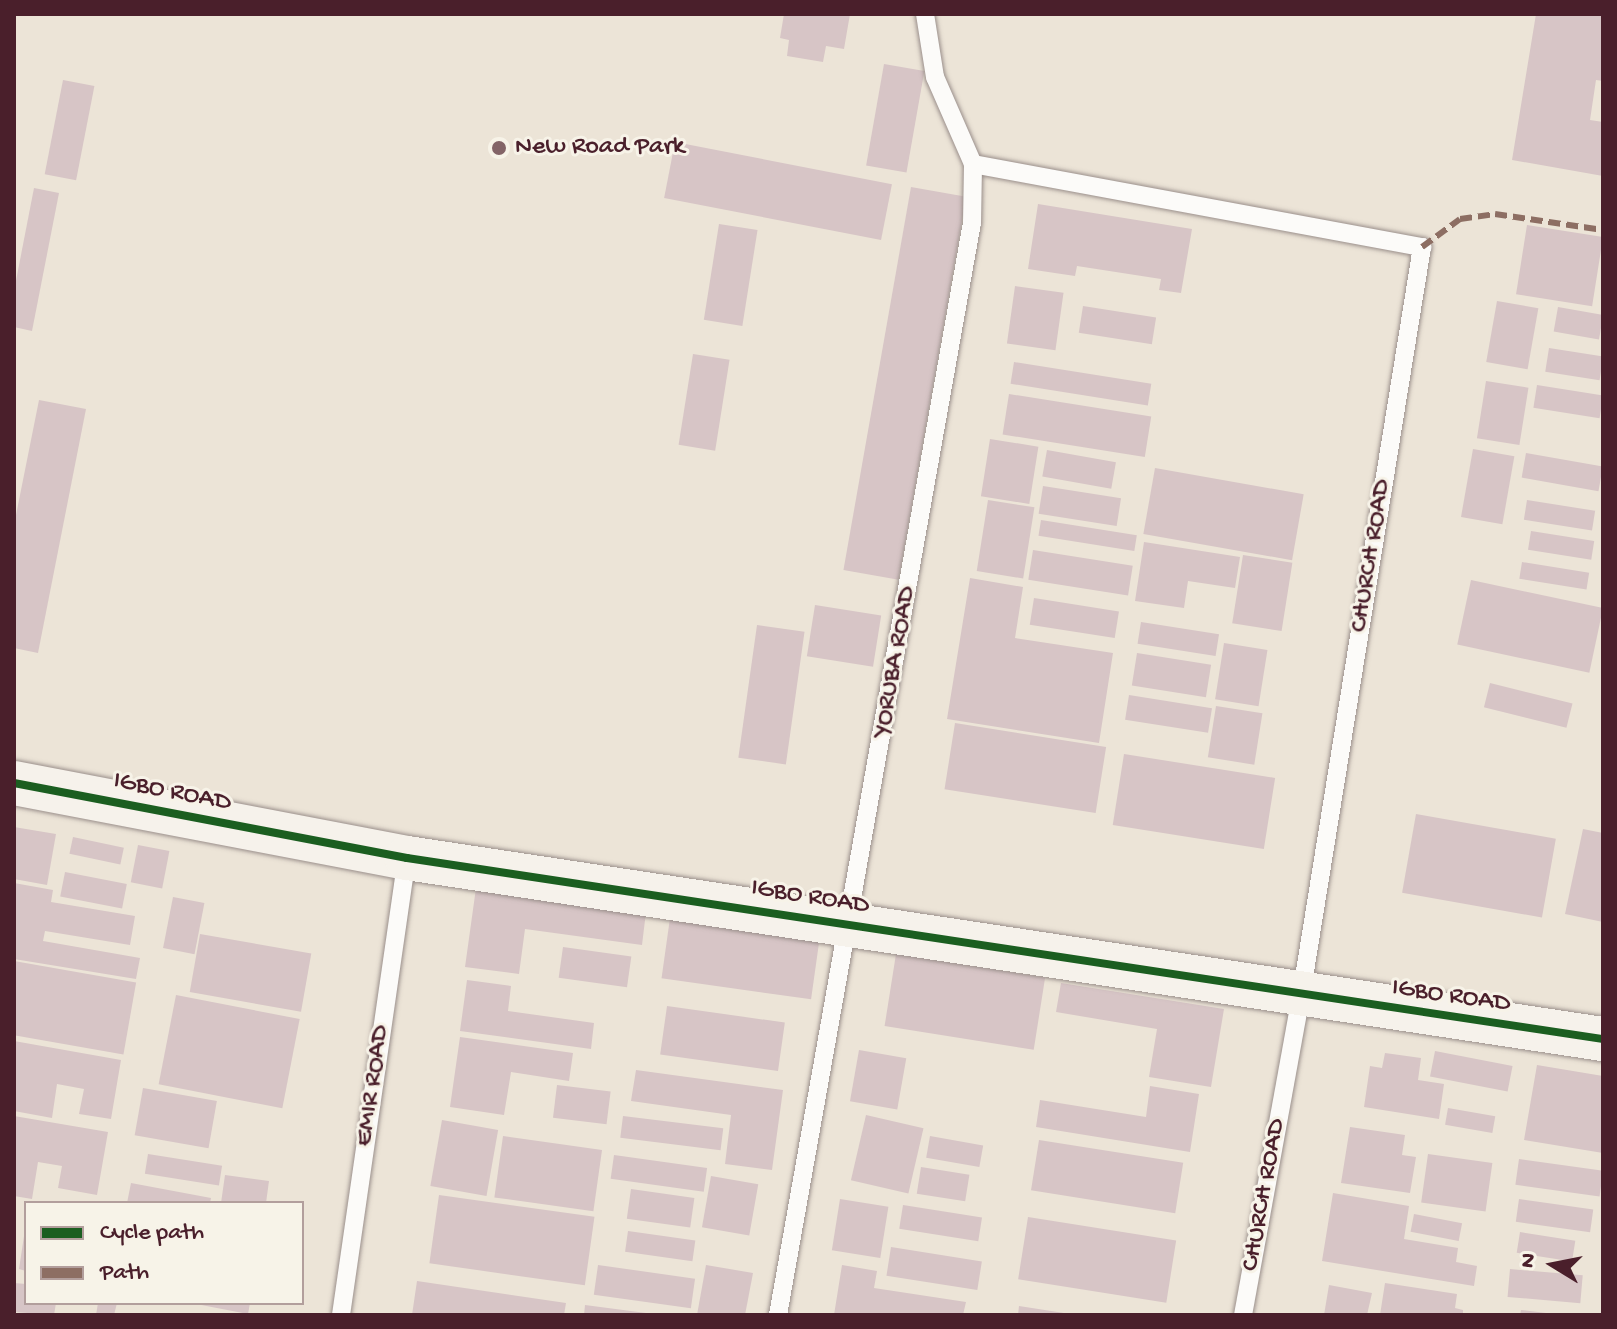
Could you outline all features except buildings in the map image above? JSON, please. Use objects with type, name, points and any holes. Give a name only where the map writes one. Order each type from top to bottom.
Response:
[{"type":"street","name":"IGBO ROAD","points":[[14,783],[407,858],[1301,996],[1603,1039]]},
{"type":"lane","name":"YORUBA ROAD","points":[[778,1315],[846,924],[869,821],[970,239],[973,164],[935,77],[925,14]]},
{"type":"lane","name":"CHURCH ROAD","points":[[973,164],[1422,247],[1301,996],[1243,1315]]},
{"type":"lane","name":"EMIR ROAD","points":[[341,1315],[407,858]]},
{"type":"marked path","points":[[1422,247],[1460,219],[1495,214],[1603,230]]},
{"type":"cycle path","points":[[14,783],[407,858],[1603,1039]]},
{"type":"place","name":"New Road Park","points":[[499,148]]}]
